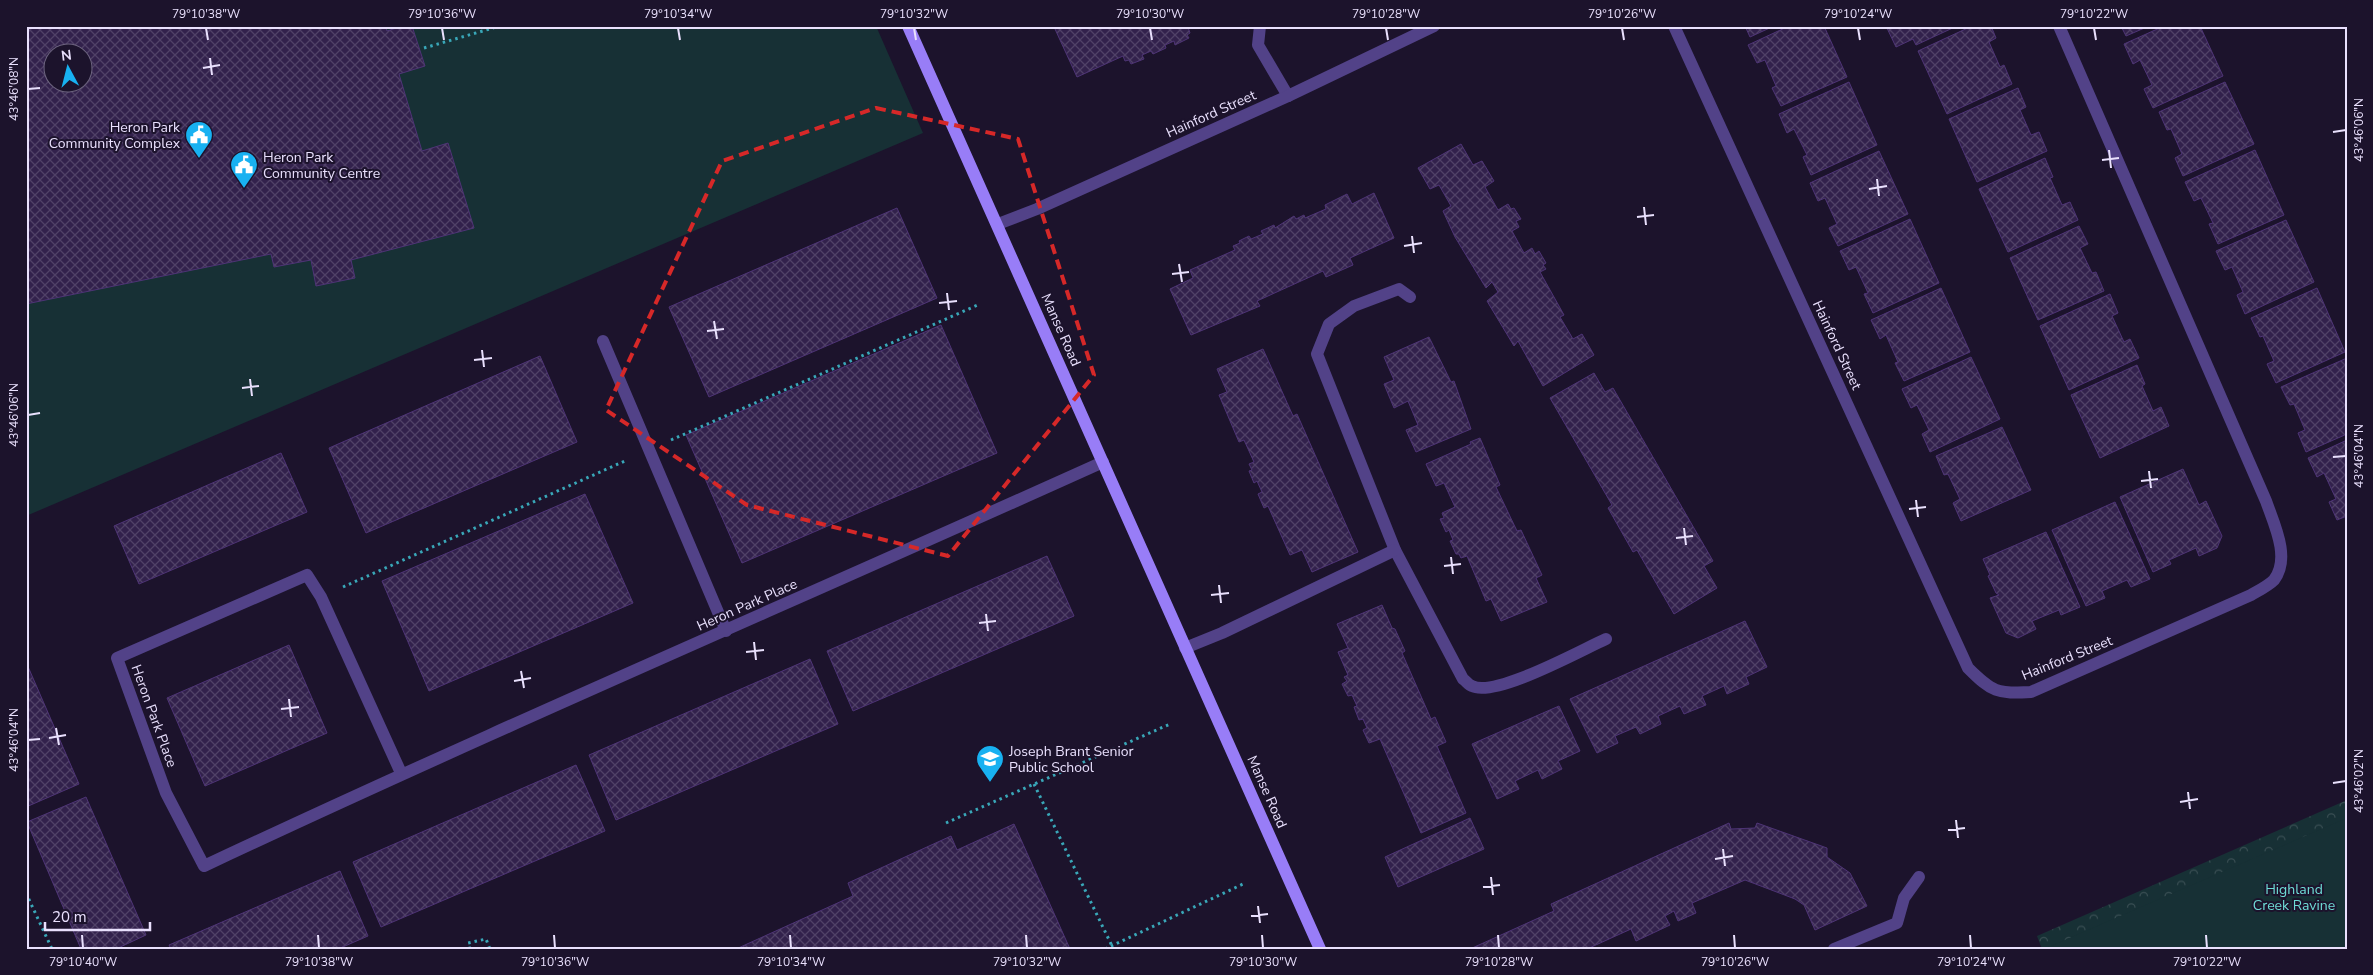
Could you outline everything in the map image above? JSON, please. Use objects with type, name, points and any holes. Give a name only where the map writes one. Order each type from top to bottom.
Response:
[{"type":"street","name":"Manse Road","points":[[908,26],[1320,949]]},
{"type":"street","points":[[1260,26],[1258,45],[1288,96]]},
{"type":"street","name":"Hainford Street","points":[[998,224],[1037,210],[1288,96],[1434,26]]},
{"type":"street","name":"Hainford Street","points":[[1674,26],[1968,668],[1988,687],[2007,693],[2031,692],[2251,596],[2273,580],[2282,565],[2281,548],[2266,501],[2059,26]]},
{"type":"street","points":[[1410,297],[1399,289],[1354,306],[1329,324],[1317,354],[1395,550],[1464,679],[1473,687],[1489,688],[1510,684],[1606,639]]},
{"type":"street","points":[[603,341],[726,631]]},
{"type":"street","name":"Heron Park Place","points":[[401,773],[322,597],[307,574],[117,658],[166,794],[204,866],[401,773],[726,631],[1103,462]]},
{"type":"street","points":[[1185,648],[1222,633],[1395,550]]},
{"type":"street","points":[[1834,949],[1896,923],[1904,898],[1918,877]]},
{"type":"path","points":[[424,48],[500,26]]},
{"type":"path","points":[[946,822],[1170,724]]},
{"type":"path","points":[[1034,784],[1112,946]]},
{"type":"path","points":[[1105,949],[1243,884]]},
{"type":"path","points":[[26,892],[52,949]]},
{"type":"path","points":[[470,949],[468,943],[486,939],[490,949]]},
{"type":"highlighted area","points":[[876,108],[1018,139],[1094,375],[948,556],[747,505],[606,410],[722,161]]},
{"type":"green space","points":[[26,26],[876,26],[923,133],[26,516]]},
{"type":"green space","name":"Highland Creek Ravine","points":[[2347,800],[2347,949],[2042,949],[2037,936]]},
{"type":"green space","name":"Highland Creek Ravine","points":[[2347,818],[2347,949],[2044,949]]},
{"type":"building","name":"Heron Park Community Centre","points":[[40,26],[385,26],[387,31],[403,26],[412,26],[425,66],[399,74],[422,151],[448,143],[474,228],[351,260],[355,278],[316,286],[311,260],[274,267],[271,254],[26,304],[26,29]]},
{"type":"building","points":[[1060,26],[1191,26],[1188,27],[1190,33],[1187,35],[1189,38],[1175,45],[1174,41],[1165,45],[1166,48],[1153,54],[1151,51],[1142,55],[1144,59],[1131,64],[1129,60],[1125,61],[1123,56],[1077,77],[1055,29]]},
{"type":"building","points":[[1745,26],[1774,26],[1750,37]]},
{"type":"building","points":[[1789,26],[1824,26],[1847,77],[1781,106],[1772,88],[1776,86],[1765,60],[1757,63],[1748,45]]},
{"type":"building","points":[[1886,26],[1957,26],[1916,45],[1913,39],[1896,47]]},
{"type":"building","points":[[1972,26],[1991,26],[1996,38],[1989,42],[2000,67],[2004,65],[2012,84],[1947,114],[1918,51]]},
{"type":"building","points":[[2121,26],[2149,26],[2126,36]]},
{"type":"building","points":[[2164,26],[2200,26],[2223,76],[2153,108],[2144,89],[2152,85],[2140,60],[2133,64],[2124,44]]},
{"type":"building","points":[[1849,82],[1877,145],[1811,175],[1803,157],[1807,155],[1794,129],[1787,133],[1779,114]]},
{"type":"building","points":[[2225,82],[2254,144],[2183,176],[2175,158],[2182,154],[2171,129],[2167,130],[2159,112]]},
{"type":"building","points":[[2018,88],[2026,107],[2020,110],[2031,135],[2039,132],[2047,151],[1977,182],[1949,119]]},
{"type":"building","points":[[1461,144],[1473,165],[1482,161],[1494,181],[1485,187],[1498,210],[1508,204],[1511,209],[1514,208],[1521,219],[1516,221],[1519,227],[1512,231],[1524,253],[1532,248],[1535,254],[1539,251],[1546,263],[1543,265],[1546,269],[1540,272],[1564,315],[1560,317],[1573,339],[1582,334],[1594,355],[1543,386],[1518,341],[1514,346],[1487,301],[1498,292],[1492,282],[1486,288],[1455,237],[1443,211],[1451,206],[1439,185],[1430,189],[1418,168]]},
{"type":"building","points":[[2255,150],[2284,215],[2218,244],[2209,224],[2213,223],[2201,198],[2194,201],[2185,182]]},
{"type":"building","points":[[1879,151],[1908,214],[1838,246],[1829,228],[1837,224],[1825,198],[1818,201],[1810,183]]},
{"type":"building","points":[[2045,158],[2053,177],[2050,178],[2062,205],[2070,202],[2078,220],[2008,252],[1979,189]]},
{"type":"building","points":[[1374,193],[1394,238],[1350,258],[1353,265],[1326,277],[1323,271],[1257,301],[1260,306],[1191,335],[1170,289],[1193,278],[1190,270],[1235,250],[1233,246],[1240,243],[1239,241],[1249,236],[1251,239],[1263,234],[1261,231],[1274,225],[1275,228],[1294,216],[1296,219],[1304,215],[1305,218],[1326,209],[1325,205],[1347,194],[1352,204]]},
{"type":"building","points":[[897,208],[937,298],[709,397],[669,307]]},
{"type":"building","points":[[1910,219],[1939,283],[1873,313],[1864,294],[1868,293],[1856,267],[1849,270],[1840,251]]},
{"type":"building","points":[[2286,220],[2314,282],[2245,314],[2237,295],[2243,292],[2232,267],[2225,270],[2216,251]]},
{"type":"building","points":[[2079,226],[2088,244],[2080,248],[2092,273],[2096,272],[2104,291],[2038,320],[2010,258]]},
{"type":"building","points":[[1941,288],[1970,352],[1904,381],[1895,363],[1898,362],[1886,335],[1880,339],[1871,320]]},
{"type":"building","points":[[2317,288],[2345,352],[2276,383],[2267,364],[2274,361],[2263,336],[2260,337],[2251,318]]},
{"type":"building","points":[[2110,294],[2118,313],[2112,316],[2124,342],[2130,339],[2139,358],[2069,390],[2040,326]]},
{"type":"building","points":[[941,325],[997,453],[742,563],[686,435]]},
{"type":"building","points":[[1429,337],[1451,382],[1454,381],[1471,429],[1416,452],[1406,430],[1418,425],[1408,401],[1394,408],[1384,384],[1394,380],[1384,357]]},
{"type":"building","points":[[1263,349],[1293,416],[1297,414],[1358,552],[1312,572],[1302,550],[1290,555],[1268,506],[1264,508],[1258,494],[1262,492],[1257,481],[1254,483],[1249,471],[1252,470],[1249,464],[1254,462],[1244,440],[1239,442],[1219,395],[1227,392],[1217,369]]},
{"type":"building","points":[[540,356],[577,442],[366,533],[329,448]]},
{"type":"building","points":[[1971,357],[2000,419],[1930,452],[1922,434],[1929,430],[1917,405],[1911,408],[1902,389]]},
{"type":"building","points":[[2347,358],[2347,434],[2306,452],[2298,433],[2305,430],[2294,404],[2290,405],[2281,387]]},
{"type":"building","points":[[2137,365],[2145,384],[2142,386],[2153,411],[2161,407],[2169,426],[2100,458],[2071,395]]},
{"type":"building","points":[[1594,373],[1605,392],[1613,388],[1713,561],[1704,566],[1717,588],[1674,614],[1637,550],[1633,552],[1608,508],[1612,505],[1550,398]]},
{"type":"building","points":[[2002,427],[2031,490],[1961,521],[1953,503],[1960,499],[1948,474],[1944,475],[1936,456]]},
{"type":"building","points":[[1480,438],[1500,485],[1496,487],[1517,531],[1521,530],[1542,575],[1536,578],[1547,602],[1501,621],[1491,599],[1486,601],[1467,556],[1461,558],[1459,554],[1456,554],[1450,541],[1453,540],[1449,530],[1446,532],[1440,519],[1444,518],[1442,513],[1455,507],[1444,483],[1436,486],[1426,464],[1471,444],[1470,442]]},
{"type":"building","points":[[2347,440],[2347,516],[2337,520],[2329,502],[2336,499],[2324,473],[2317,477],[2308,458]]},
{"type":"building","points":[[281,453],[307,512],[139,584],[114,526]]},
{"type":"building","points":[[2183,469],[2199,505],[2206,501],[2222,536],[2217,548],[2199,556],[2196,548],[2169,560],[2171,564],[2153,572],[2120,497]]},
{"type":"building","points":[[585,494],[633,603],[429,691],[382,581]]},
{"type":"building","points":[[2115,502],[2150,579],[2131,587],[2127,580],[2102,591],[2105,598],[2086,606],[2052,530]]},
{"type":"building","points":[[2046,532],[2080,607],[2061,615],[2059,610],[2032,621],[2036,629],[2018,638],[2006,633],[1990,598],[1999,595],[1996,593],[1988,576],[1990,575],[1983,559]]},
{"type":"building","points":[[1047,556],[1074,616],[853,711],[827,651]]},
{"type":"building","points":[[1382,605],[1405,651],[1402,653],[1431,719],[1435,717],[1446,742],[1437,746],[1466,813],[1421,833],[1380,739],[1369,743],[1363,730],[1367,728],[1363,719],[1359,720],[1354,707],[1357,706],[1352,695],[1348,696],[1342,684],[1347,681],[1344,677],[1348,675],[1338,652],[1348,648],[1337,624]]},
{"type":"building","points":[[1745,621],[1767,667],[1746,677],[1749,684],[1727,694],[1724,686],[1702,696],[1706,705],[1684,714],[1680,706],[1658,716],[1661,724],[1640,734],[1636,727],[1615,736],[1618,743],[1597,753],[1570,699]]},
{"type":"building","points":[[289,645],[327,733],[205,786],[167,698]]},
{"type":"building","points":[[810,659],[838,724],[616,820],[589,755]]},
{"type":"building","points":[[26,662],[79,784],[26,807]]},
{"type":"building","points":[[1559,706],[1580,751],[1558,761],[1562,769],[1542,779],[1538,770],[1515,781],[1519,789],[1497,799],[1472,744]]},
{"type":"building","points":[[576,765],[605,831],[381,927],[353,862]]},
{"type":"building","points":[[86,797],[146,935],[116,949],[81,949],[27,822]]},
{"type":"building","points":[[1470,818],[1484,849],[1398,887],[1385,857]]},
{"type":"building","points":[[1729,823],[1731,829],[1755,828],[1757,823],[1827,848],[1827,857],[1850,873],[1867,906],[1815,930],[1804,905],[1795,899],[1745,880],[1692,903],[1696,913],[1678,921],[1674,911],[1665,916],[1670,925],[1636,941],[1631,929],[1587,949],[1470,949],[1554,911],[1551,904]]},
{"type":"building","points":[[1014,824],[1070,949],[736,949],[853,896],[848,883],[951,836],[957,850]]},
{"type":"building","points":[[340,871],[368,936],[338,949],[171,949],[169,945]]},
{"type":"place","name":"Heron Park Community Complex","points":[[199,159]]},
{"type":"place","name":"Heron Park Community Centre","points":[[244,189]]},
{"type":"place","name":"Joseph Brant Senior Public School","points":[[990,783]]}]
